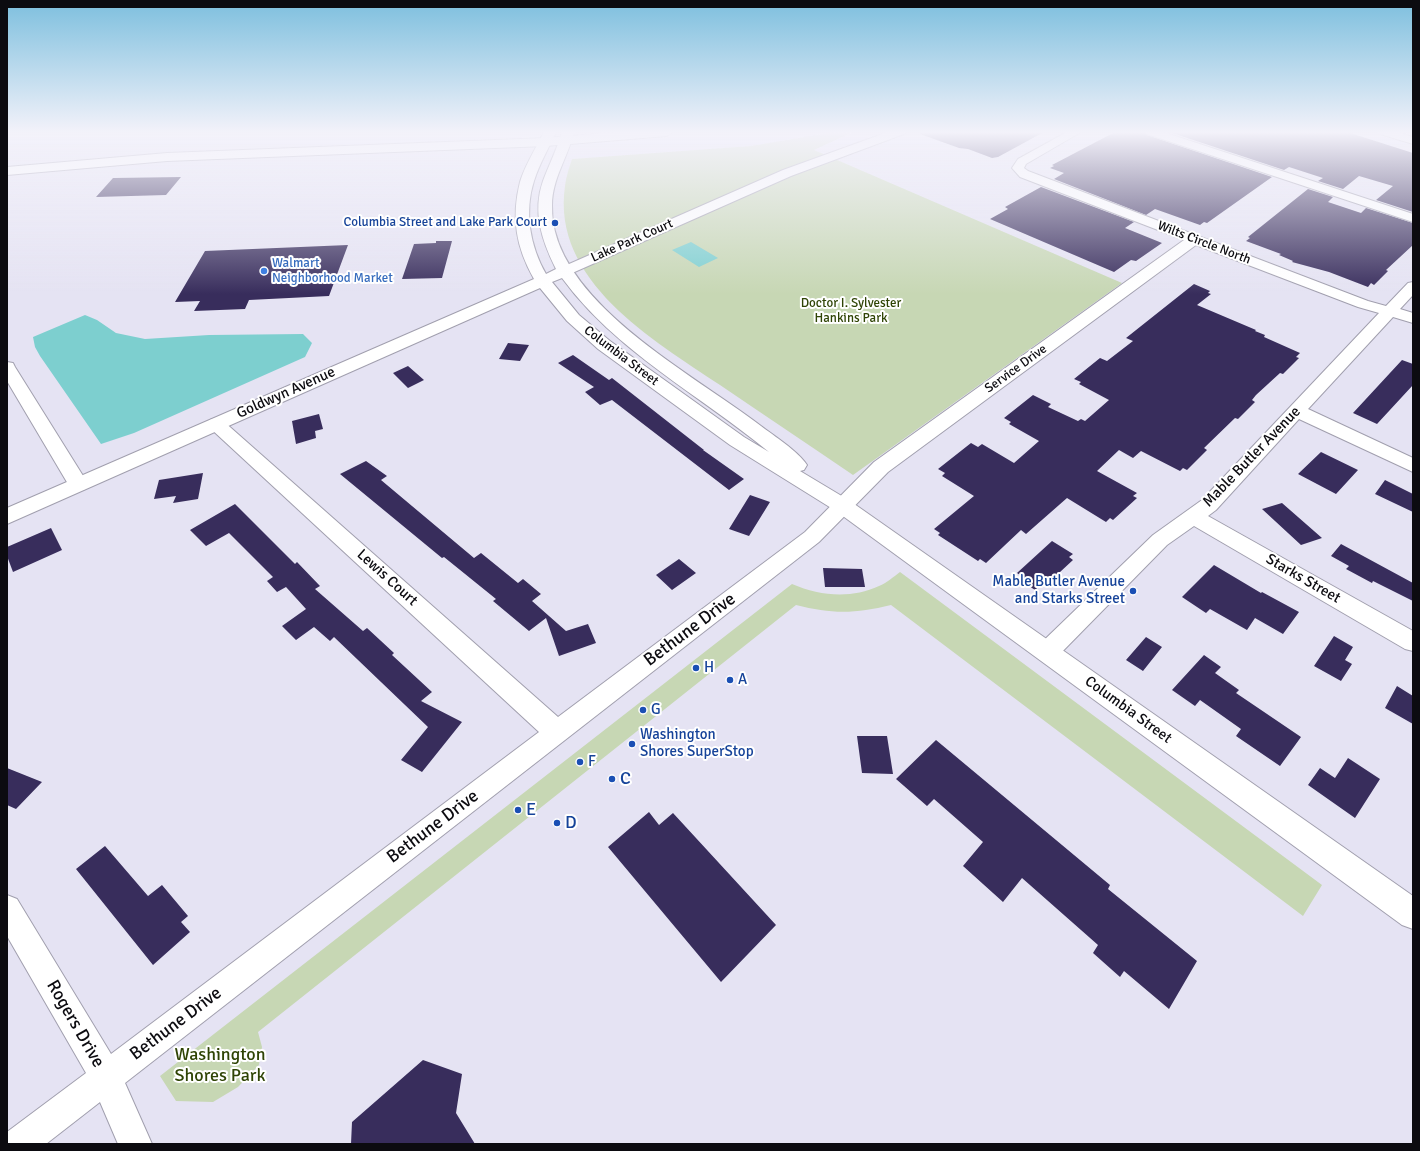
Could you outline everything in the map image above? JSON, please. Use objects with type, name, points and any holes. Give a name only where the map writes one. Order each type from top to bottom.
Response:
[{"type":"street","name":"Columbia Street","points":[[526,186],[522,210],[522,228],[526,246],[533,264],[542,280],[573,318],[604,345],[737,441],[843,506],[1413,914]]},
{"type":"street","name":"Columbia Street","points":[[549,186],[545,204],[548,231],[558,259],[565,271],[587,300],[617,329],[759,432],[843,506]]},
{"type":"street","name":"Lake Park Court","points":[[565,271],[758,186]]},
{"type":"street","name":"Wilts Circle North","points":[[1055,186],[1363,304],[1413,318]]},
{"type":"street","points":[[1314,186],[1413,218]]},
{"type":"street","name":"Service Drive","points":[[843,506],[881,466],[1195,239]]},
{"type":"street","name":"Goldwyn Avenue","points":[[7,516],[565,271]]},
{"type":"street","name":"Mable Butler Avenue","points":[[1047,652],[1160,540],[1209,505],[1413,286]]},
{"type":"street","points":[[7,367],[78,484]]},
{"type":"street","points":[[1297,411],[1413,466]]},
{"type":"street","name":"Lewis Court","points":[[216,424],[557,732]]},
{"type":"street","name":"Bethune Drive","points":[[19,1144],[812,537],[843,506]]},
{"type":"street","name":"Starks Street","points":[[1192,516],[1413,642]]},
{"type":"street","name":"Rogers Drive","points":[[7,908],[106,1077],[135,1144]]},
{"type":"green space","name":"Doctor I. Sylvester Hankins Park","points":[[565,186],[897,186],[1122,283],[853,475],[666,348],[638,327],[612,304],[590,279],[574,251],[565,220]]},
{"type":"green space","name":"Washington Shores Park","points":[[900,572],[1322,885],[1303,916],[891,605],[866,610],[843,612],[821,610],[796,605],[258,1032],[262,1047],[259,1065],[238,1087],[213,1102],[176,1101],[160,1076],[792,584],[824,593],[858,593],[887,582]]},
{"type":"shaded area","points":[[691,242],[718,258],[699,267],[672,250]]},
{"type":"shaded area","points":[[85,315],[97,320],[116,333],[145,339],[209,335],[303,334],[312,343],[305,357],[134,433],[101,444],[40,356],[35,347],[33,337]]},
{"type":"building","points":[[106,186],[174,186],[166,195],[96,197]]},
{"type":"building","points":[[1071,186],[1260,186],[1207,223],[1204,222],[1200,225],[1155,209],[1146,215]]},
{"type":"building","points":[[1333,186],[1347,186],[1343,189]]},
{"type":"building","points":[[1393,186],[1413,186],[1413,212],[1376,200]]},
{"type":"building","points":[[1041,187],[1134,222],[1125,228],[1162,243],[1136,261],[1131,260],[1114,272],[990,219],[1008,209],[1005,207]]},
{"type":"building","points":[[1308,189],[1333,197],[1328,202],[1361,213],[1366,208],[1413,223],[1413,245],[1386,270],[1388,271],[1374,285],[1371,283],[1368,287],[1329,272],[1292,262],[1293,261],[1279,255],[1281,254],[1246,241],[1250,238],[1248,237]]},
{"type":"building","points":[[436,241],[452,241],[442,278],[402,279],[414,244],[436,243]]},
{"type":"building","points":[[348,245],[329,296],[249,300],[245,309],[194,311],[200,301],[175,302],[205,251]]},
{"type":"building","points":[[1194,284],[1210,291],[1208,293],[1211,294],[1197,305],[1256,330],[1255,331],[1265,335],[1264,337],[1300,353],[1296,357],[1299,358],[1283,374],[1280,373],[1256,395],[1252,400],[1255,402],[1238,419],[1235,418],[1204,448],[1207,450],[1187,470],[1183,468],[1180,471],[1141,451],[1133,458],[1119,450],[1097,471],[1137,493],[1133,496],[1137,498],[1113,520],[1110,518],[1106,522],[1067,498],[1026,534],[1021,530],[986,563],[980,559],[978,561],[938,535],[940,533],[934,529],[974,496],[942,476],[945,473],[938,469],[971,443],[978,447],[982,444],[1014,463],[1039,441],[1009,424],[1011,422],[1004,418],[1033,395],[1051,404],[1048,407],[1078,421],[1081,419],[1085,421],[1109,400],[1079,384],[1081,382],[1074,379],[1100,358],[1107,361],[1133,341],[1126,338]]},
{"type":"building","points":[[508,343],[529,345],[520,361],[499,359]]},
{"type":"building","points":[[573,355],[609,380],[612,378],[703,450],[744,479],[729,490],[612,400],[600,405],[585,392],[594,387],[558,363]]},
{"type":"building","points":[[1402,360],[1413,364],[1413,385],[1377,424],[1353,413]]},
{"type":"building","points":[[408,366],[424,380],[408,388],[393,373]]},
{"type":"building","points":[[319,414],[323,429],[315,431],[316,438],[296,444],[292,421]]},
{"type":"building","points":[[1321,452],[1358,470],[1336,494],[1298,474]]},
{"type":"building","points":[[366,461],[387,476],[381,480],[474,558],[481,553],[518,583],[523,579],[541,594],[532,601],[566,631],[588,624],[596,643],[559,656],[546,618],[529,631],[493,601],[496,599],[444,557],[442,558],[340,474]]},
{"type":"building","points":[[203,473],[198,499],[173,503],[176,496],[154,499],[159,480]]},
{"type":"building","points":[[1385,480],[1413,494],[1413,512],[1375,494]]},
{"type":"building","points":[[750,495],[770,502],[749,536],[729,529]]},
{"type":"building","points":[[1282,503],[1322,538],[1301,545],[1262,509]]},
{"type":"building","points":[[235,504],[295,564],[297,562],[320,586],[315,589],[363,631],[367,628],[394,653],[392,655],[432,692],[421,701],[462,722],[422,772],[401,760],[428,727],[334,637],[330,641],[314,627],[296,640],[282,626],[306,609],[286,587],[277,592],[267,581],[273,577],[229,533],[206,546],[190,530]]},
{"type":"building","points":[[51,528],[62,550],[13,572],[7,556],[7,547]]},
{"type":"building","points":[[1052,541],[1073,554],[1069,557],[1073,560],[1046,585],[1042,583],[1035,590],[1023,582],[1026,579],[1017,573]]},
{"type":"building","points":[[1341,544],[1413,583],[1413,601],[1373,581],[1372,583],[1346,569],[1349,566],[1331,556]]},
{"type":"building","points":[[679,559],[696,573],[672,590],[656,575]]},
{"type":"building","points":[[1214,565],[1261,593],[1262,592],[1299,612],[1283,634],[1255,618],[1247,630],[1210,609],[1206,613],[1182,597]]},
{"type":"building","points":[[823,568],[862,569],[865,587],[825,587]]},
{"type":"building","points":[[1334,636],[1353,647],[1345,660],[1352,664],[1341,681],[1314,666]]},
{"type":"building","points":[[1146,637],[1162,647],[1143,671],[1126,660]]},
{"type":"building","points":[[1204,655],[1221,667],[1215,673],[1239,690],[1236,693],[1301,737],[1280,766],[1236,736],[1241,729],[1200,700],[1195,706],[1172,690]]},
{"type":"building","points":[[1397,686],[1413,696],[1413,724],[1385,708]]},
{"type":"building","points":[[857,736],[887,736],[893,774],[862,773]]},
{"type":"building","points":[[936,740],[1110,885],[1108,889],[1197,961],[1169,1009],[1124,971],[1120,977],[1093,953],[1098,945],[1022,878],[1003,902],[963,866],[983,842],[934,799],[927,806],[896,779]]},
{"type":"building","points":[[1348,758],[1380,779],[1355,818],[1308,785],[1320,768],[1335,778]]},
{"type":"building","points":[[7,768],[42,782],[16,809],[7,805]]},
{"type":"building","points":[[649,812],[659,825],[673,813],[776,925],[721,982],[608,847]]},
{"type":"building","points":[[105,846],[148,896],[162,885],[188,916],[181,922],[190,932],[153,965],[76,869]]},
{"type":"building","points":[[423,1060],[462,1074],[456,1113],[475,1144],[351,1144],[352,1122]]},
{"type":"place","name":"Columbia Street and Lake Park Court","points":[[555,223]]},
{"type":"place","name":"Walmart Neighborhood Market","points":[[264,271]]},
{"type":"place","name":"Mable Butler Avenue and Starks Street","points":[[1133,591]]},
{"type":"place","name":"H","points":[[696,668]]},
{"type":"place","name":"A","points":[[730,680]]},
{"type":"place","name":"G","points":[[643,710]]},
{"type":"place","name":"Washington Shores SuperStop","points":[[632,744]]},
{"type":"place","name":"F","points":[[580,762]]},
{"type":"place","name":"C","points":[[612,779]]},
{"type":"place","name":"E","points":[[518,810]]},
{"type":"place","name":"D","points":[[557,823]]}]
